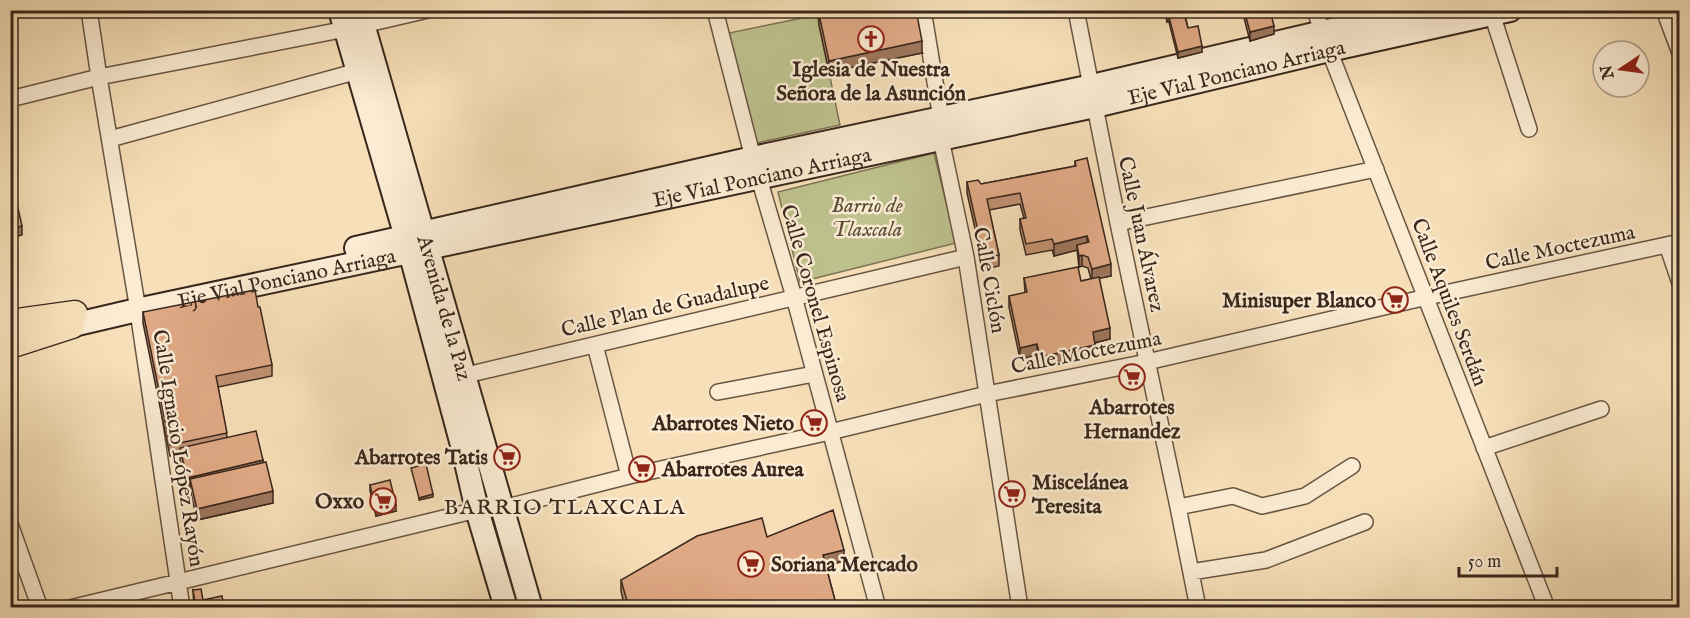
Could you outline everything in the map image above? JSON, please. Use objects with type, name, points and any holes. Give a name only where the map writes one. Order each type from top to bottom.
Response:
[{"type":"main road","name":"Eje Vial Ponciano Arriaga","points":[[1326,41],[1417,10]]},
{"type":"main road","name":"Eje Vial Ponciano Arriaga","points":[[10,339],[136,304],[1093,96],[1326,41],[1501,12]]},
{"type":"main road","name":"Avenida de la Paz","points":[[352,19],[358,71],[373,127],[417,242]]},
{"type":"main road","name":"Avenida de la Paz","points":[[352,19],[472,442],[503,508],[531,608]]},
{"type":"main road","name":"Eje Vial Ponciano Arriaga","points":[[10,330],[73,320]]},
{"type":"main road","points":[[10,322],[73,320]]},
{"type":"main road","points":[[10,346],[73,320]]},
{"type":"main road","name":"Avenida de la Paz","points":[[472,442],[477,510],[506,608]]},
{"type":"street","name":"Calle Ignacio López Rayón","points":[[90,10],[182,608]]},
{"type":"street","points":[[10,99],[352,19],[428,10]]},
{"type":"street","name":"Calle Coronel Espinosa","points":[[715,10],[755,168],[794,297],[878,608]]},
{"type":"street","name":"Calle Ciclón","points":[[923,10],[941,128],[966,257],[1020,608]]},
{"type":"street","name":"Calle Juan Álvarez","points":[[1076,10],[1198,608]]},
{"type":"street","name":"Calle Aquiles Serdán","points":[[1315,10],[1547,608]]},
{"type":"street","points":[[1664,10],[1680,53]]},
{"type":"street","points":[[1501,12],[1529,129]]},
{"type":"street","points":[[110,139],[358,71]]},
{"type":"street","points":[[1118,223],[1376,169]]},
{"type":"street","points":[[1673,244],[1680,283]]},
{"type":"street","name":"Calle Moctezuma","points":[[70,608],[477,510],[503,508],[629,476],[830,432],[987,394],[1147,362],[1427,297],[1673,244]]},
{"type":"street","name":"Calle Plan de Guadalupe","points":[[455,378],[966,257]]},
{"type":"street","points":[[595,345],[629,476]]},
{"type":"street","points":[[718,392],[814,374]]},
{"type":"street","points":[[1484,448],[1601,409]]},
{"type":"street","points":[[1178,507],[1233,496],[1262,506],[1305,496],[1352,466]]},
{"type":"street","points":[[1191,572],[1266,560],[1365,522]]},
{"type":"street","points":[[10,524],[40,608]]},
{"type":"green space","points":[[817,15],[840,125],[752,144],[729,33]]},
{"type":"green space","name":"Barrio de Tlaxcala","points":[[934,153],[956,243],[800,282],[778,192]]},
{"type":"building","name":"Iglesia de Nuestra Señora de la Asunción","points":[[837,10],[916,10],[922,41],[829,61],[819,14]]},
{"type":"building","points":[[1165,10],[1184,10],[1184,12],[1167,17]]},
{"type":"building","points":[[1244,10],[1270,10],[1274,26],[1250,32]]},
{"type":"building","points":[[1184,14],[1188,28],[1198,26],[1202,46],[1178,52],[1169,17]]},
{"type":"building","points":[[1087,158],[1111,264],[1092,269],[1088,257],[1079,256],[1077,245],[1089,242],[1087,236],[1054,244],[1052,239],[1026,244],[1020,219],[1026,218],[1020,193],[987,199],[999,255],[984,258],[967,182],[978,180],[981,184],[1076,166],[1075,161]]},
{"type":"building","points":[[17,204],[22,226],[10,229],[10,206]]},
{"type":"building","points":[[1078,267],[1081,281],[1099,277],[1110,328],[1093,332],[1095,345],[1040,357],[1037,344],[1020,348],[1009,296],[1027,292],[1024,278]]},
{"type":"building","points":[[255,290],[272,365],[216,376],[227,433],[170,445],[143,312]]},
{"type":"building","points":[[256,431],[263,460],[187,478],[180,448]]},
{"type":"building","points":[[266,462],[273,491],[197,509],[190,479]]},
{"type":"building","points":[[426,464],[433,494],[419,498],[411,468]]},
{"type":"building","name":"Oxxo","points":[[390,480],[396,505],[376,510],[370,485]]},
{"type":"building","name":"Soriana Mercado","points":[[833,510],[844,550],[823,555],[837,608],[629,608],[621,580],[697,536],[762,518],[767,537]]},
{"type":"building","points":[[201,589],[203,600],[222,596],[224,608],[196,608],[193,590]]},
{"type":"building","points":[[329,603],[330,608],[309,608]]},
{"type":"place","name":"Iglesia de Nuestra Señora de la Asunción","points":[[871,39]]},
{"type":"place","name":"Minisuper Blanco","points":[[1395,300]]},
{"type":"place","name":"Abarrotes Hernandez","points":[[1132,377]]},
{"type":"place","name":"Abarrotes Nieto","points":[[814,423]]},
{"type":"place","name":"Abarrotes Tatis","points":[[507,457]]},
{"type":"place","name":"Abarrotes Aurea","points":[[642,469]]},
{"type":"place","name":"Miscelánea Teresita","points":[[1012,494]]},
{"type":"place","name":"Oxxo","points":[[383,501]]},
{"type":"place","name":"Soriana Mercado","points":[[751,564]]},
{"type":"district","name":"BARRIO TLAXCALA","points":[[565,506]]}]
